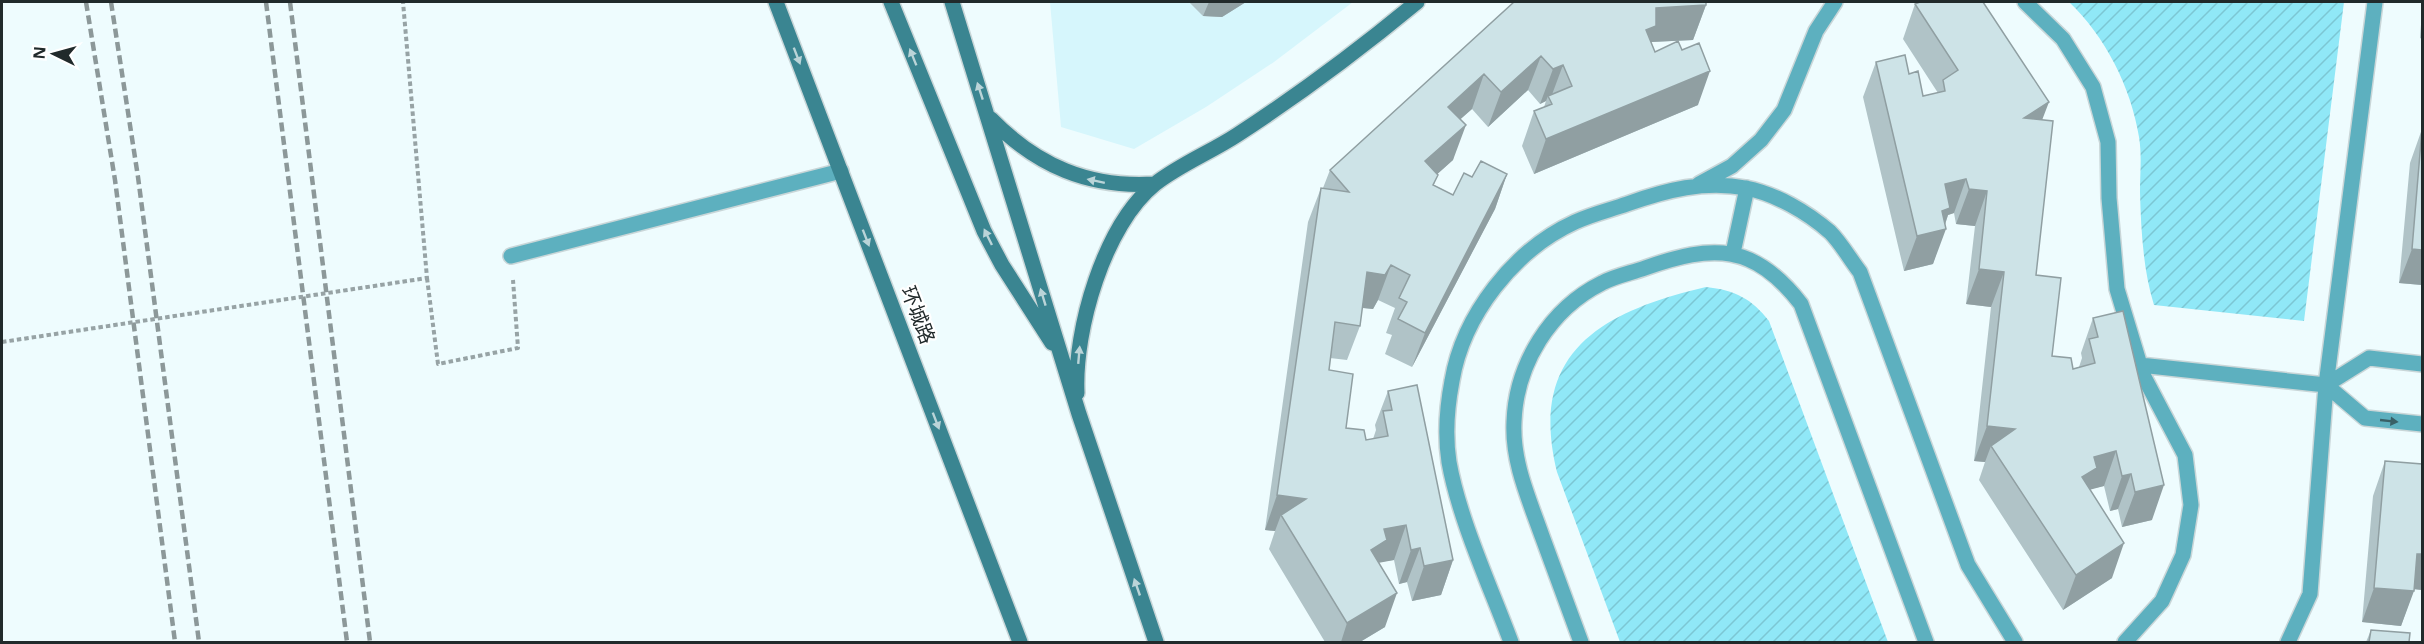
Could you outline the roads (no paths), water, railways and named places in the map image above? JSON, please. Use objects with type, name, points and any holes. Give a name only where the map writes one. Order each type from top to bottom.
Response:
[{"type":"main road","name":"环城路","points":[[776,2],[1020,642]]},
{"type":"main road","points":[[891,2],[984,231],[1002,265],[1062,358]]},
{"type":"main road","points":[[952,2],[1078,414],[1156,642]]},
{"type":"main road","points":[[1078,414],[1077,378],[1087,306],[1098,272],[1132,211],[1154,184],[1227,142],[1298,95],[1365,45],[1417,2]]},
{"type":"main road","points":[[988,116],[1012,140],[1052,167],[1106,183],[1154,184]]},
{"type":"main road","points":[[1000,590],[1010,642]]},
{"type":"lane","points":[[1511,642],[1460,502],[1449,462],[1447,421],[1452,379],[1464,340],[1484,303],[1509,271],[1540,243],[1575,222],[1652,195],[1699,184],[1732,166],[1761,140],[1778,117],[1792,92],[1816,31],[1835,2]]},
{"type":"lane","points":[[2025,2],[2063,39],[2093,87],[2108,142],[2109,198],[2117,289],[2140,365],[2185,455],[2191,505],[2183,555],[2162,601],[2125,642]]},
{"type":"lane","points":[[2288,642],[2310,594],[2326,385],[2375,2]]},
{"type":"lane","points":[[511,256],[841,171]]},
{"type":"lane","points":[[1699,184],[1747,188],[1792,204],[1831,233],[1860,272],[1968,564],[2015,642]]},
{"type":"lane","points":[[1733,254],[1747,188]]},
{"type":"lane","points":[[1581,642],[1523,482],[1515,452],[1514,422],[1517,394],[1526,365],[1539,340],[1557,316],[1579,297],[1603,283],[1670,259],[1704,251],[1733,254],[1760,264],[1783,281],[1801,304],[1926,642]]},
{"type":"lane","points":[[2326,385],[2369,358],[2422,364]]},
{"type":"lane","points":[[2140,365],[2326,385],[2365,418],[2422,424]]},
{"type":"railway","points":[[86,2],[115,180],[175,642]]},
{"type":"railway","points":[[111,2],[138,177],[199,642]]},
{"type":"railway","points":[[266,2],[347,642]]},
{"type":"railway","points":[[290,2],[370,642]]}]
